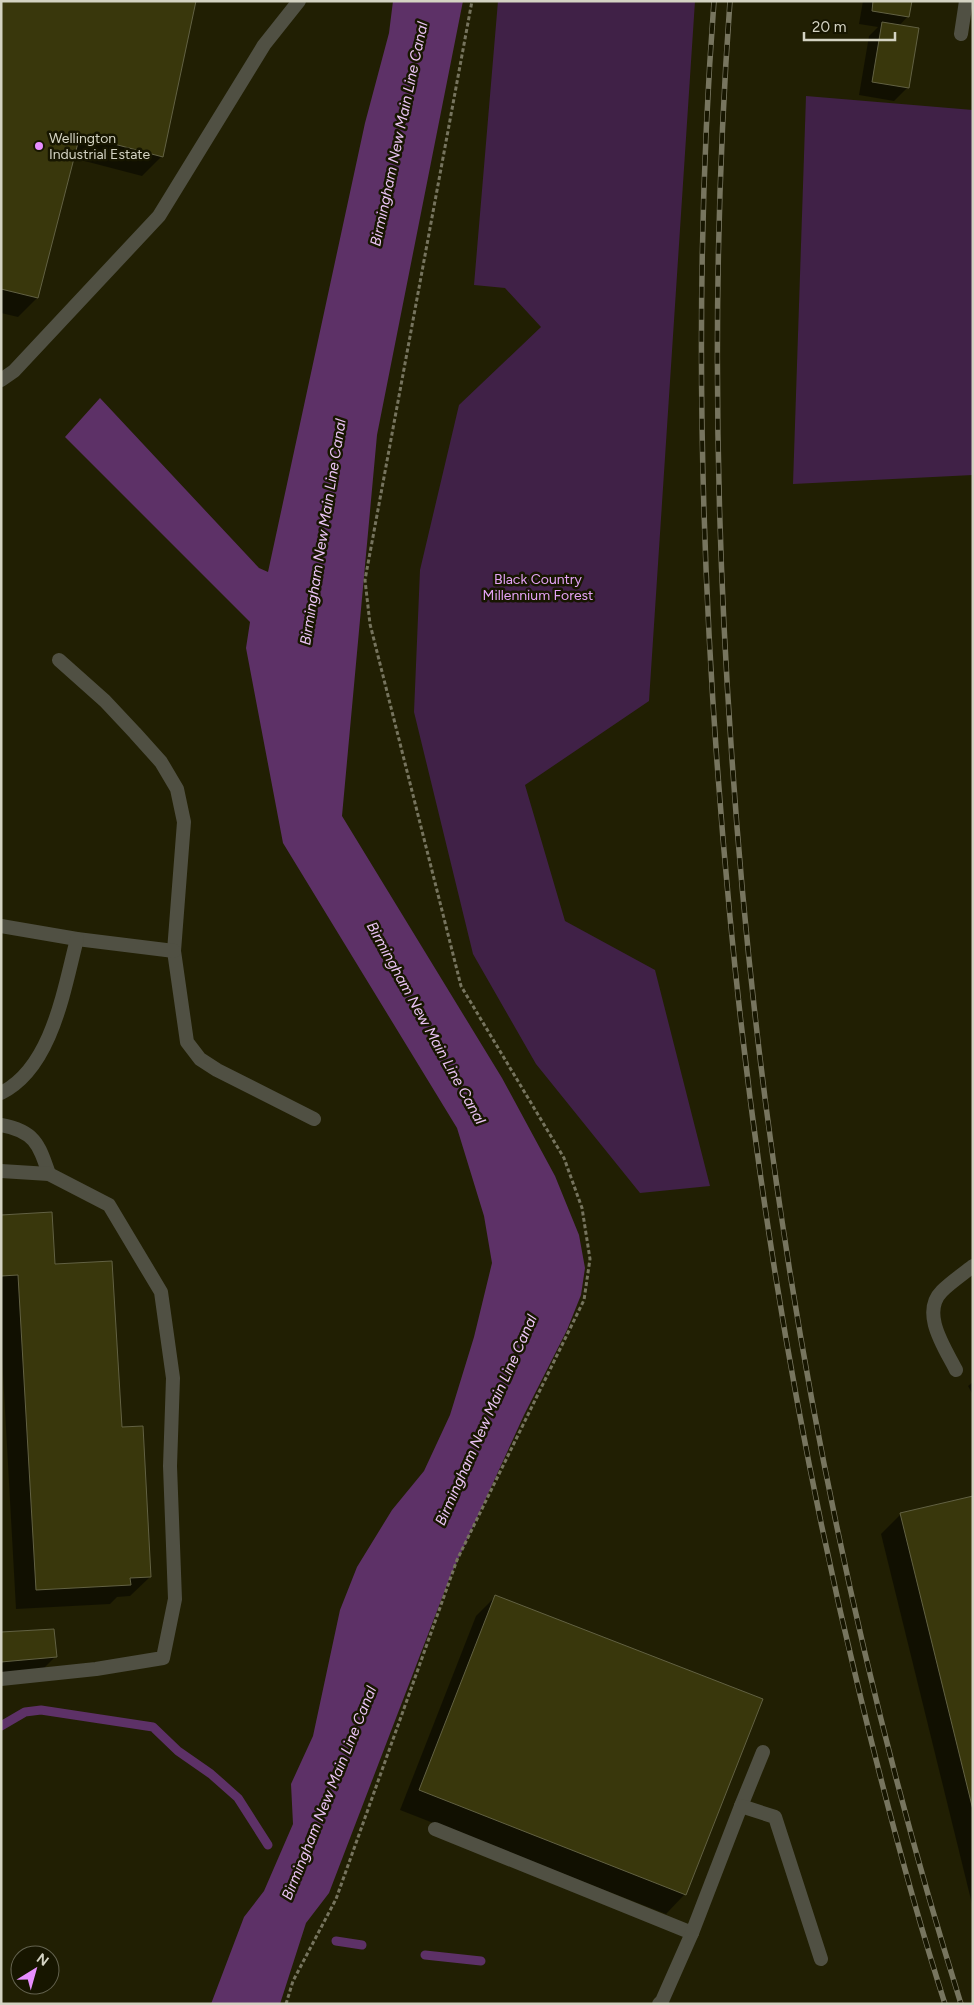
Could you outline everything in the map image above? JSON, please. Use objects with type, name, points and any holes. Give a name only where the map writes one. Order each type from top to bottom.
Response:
[{"type":"street","points":[[1,380],[14,371],[159,216],[264,46],[299,1]]},
{"type":"street","points":[[961,34],[966,1]]},
{"type":"street","points":[[59,660],[105,701],[135,733],[161,762],[177,789],[184,822],[174,951],[187,1042],[200,1059],[217,1070],[314,1119]]},
{"type":"street","points":[[1,926],[77,939],[174,951]]},
{"type":"street","points":[[1,1093],[13,1087],[42,1051],[59,1008],[77,939]]},
{"type":"street","points":[[1,1125],[19,1128],[39,1146],[49,1174]]},
{"type":"street","points":[[1,1171],[49,1174],[109,1205],[161,1292],[173,1378],[170,1466],[174,1599],[163,1658],[96,1669],[1,1679]]},
{"type":"street","points":[[956,1370],[934,1325],[935,1303],[941,1292],[973,1266]]},
{"type":"street","points":[[659,2004],[692,1933],[763,1752]]},
{"type":"street","points":[[741,1806],[775,1817],[821,1959]]},
{"type":"street","points":[[435,1829],[692,1933]]},
{"type":"path","points":[[286,2004],[293,1981],[336,1899],[457,1560],[584,1300],[590,1259],[582,1208],[564,1158],[461,986],[370,624],[366,580],[472,1]]},
{"type":"green space","name":"Black Country Millennium Forest","points":[[498,1],[695,1],[649,701],[525,785],[565,921],[655,970],[710,1186],[640,1193],[536,1064],[473,954],[414,712],[420,570],[459,405],[541,327],[505,288],[474,285]]},
{"type":"green space","points":[[806,96],[973,110],[973,475],[793,484]]},
{"type":"water","name":"Birmingham New Main Line Canal","points":[[393,1],[463,1],[377,435],[342,816],[502,1078],[555,1176],[579,1235],[585,1268],[581,1295],[567,1330],[524,1415],[450,1577],[329,1893],[306,1923],[280,2004],[211,2004],[244,1917],[264,1891],[293,1824],[291,1784],[313,1736],[340,1610],[357,1567],[392,1510],[424,1471],[450,1415],[474,1337],[492,1263],[484,1216],[457,1128],[283,843],[246,648],[250,622],[65,437],[100,398],[259,568],[268,572],[365,123],[389,33]]},
{"type":"building","name":"Wellington Industrial Estate","points":[[1,1],[196,1],[163,157],[80,135],[38,298],[1,289]]},
{"type":"building","points":[[873,1],[912,1],[909,17],[872,11]]},
{"type":"building","points":[[882,22],[919,28],[909,88],[872,82]]},
{"type":"building","points":[[52,1212],[55,1264],[112,1261],[122,1427],[143,1426],[151,1577],[130,1578],[131,1585],[36,1590],[18,1275],[1,1276],[1,1215]]},
{"type":"building","points":[[973,1496],[973,1810],[900,1513]]},
{"type":"building","points":[[495,1595],[763,1699],[686,1895],[419,1790]]},
{"type":"building","points":[[54,1629],[57,1657],[1,1662],[1,1632]]},
{"type":"waterway","points":[[1,1726],[25,1712],[41,1710],[153,1727],[178,1751],[211,1774],[238,1798],[268,1845]]},
{"type":"waterway","points":[[336,1941],[362,1945]]},
{"type":"waterway","points":[[425,1955],[481,1961]]},
{"type":"railway","points":[[714,1],[707,115],[703,230],[702,459],[712,689],[720,803],[740,1016],[752,1114],[781,1311],[817,1506],[880,1776],[911,1891],[945,2004]]},
{"type":"railway","points":[[730,1],[720,187],[717,373],[718,466],[725,651],[731,744],[744,904],[761,1064],[782,1223],[809,1381],[839,1538],[875,1695],[916,1850],[961,2004]]},
{"type":"place","name":"Wellington Industrial Estate","points":[[39,146]]}]
